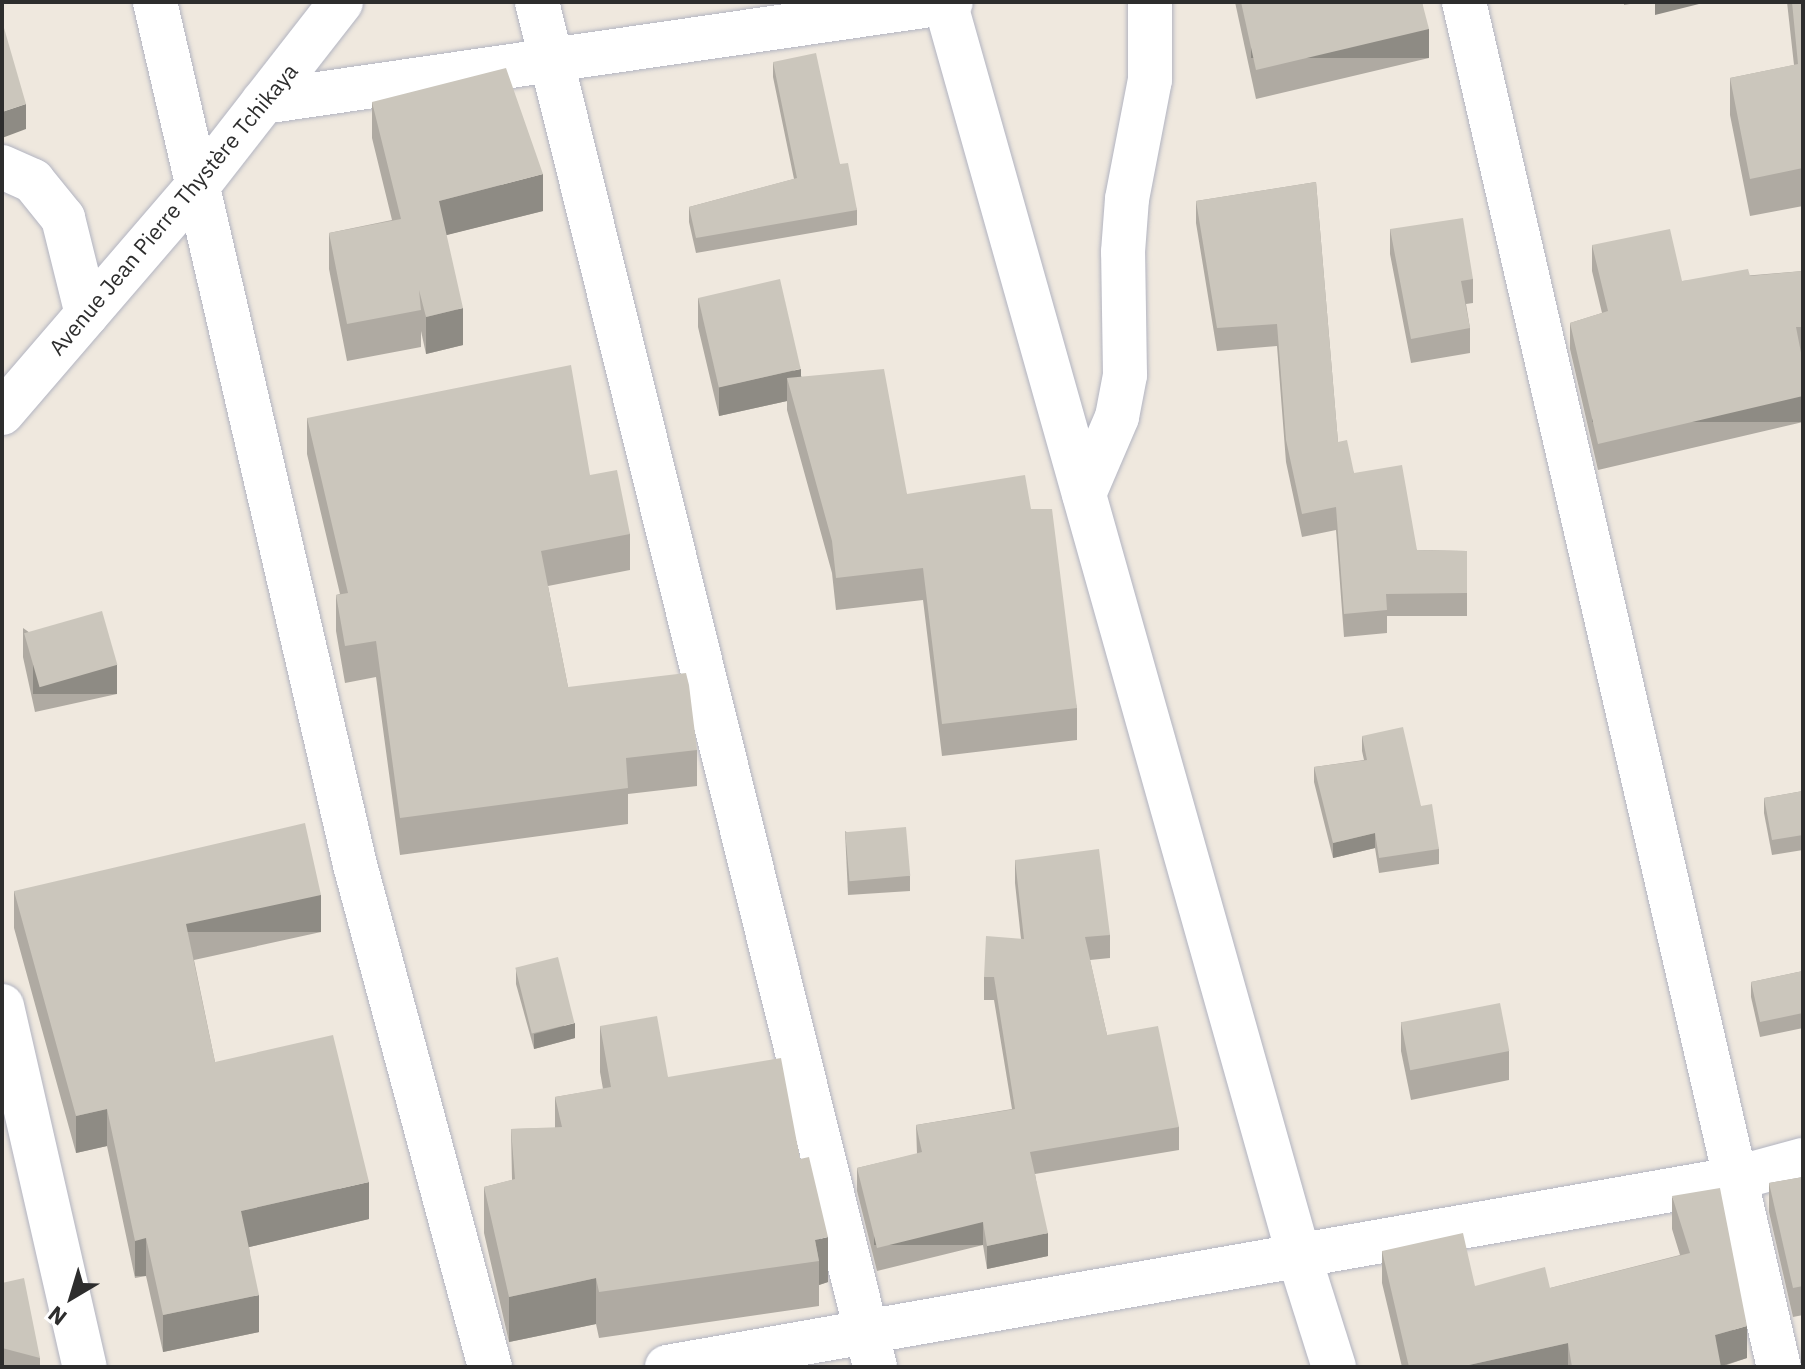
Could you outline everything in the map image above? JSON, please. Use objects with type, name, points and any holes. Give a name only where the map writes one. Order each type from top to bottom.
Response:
[{"type":"street","points":[[155,2],[201,182],[355,865],[490,1367]]},
{"type":"street","name":"Avenue Jean Pierre Thystère Tchikaya","points":[[2,413],[201,182],[341,2]]},
{"type":"street","points":[[537,2],[871,1351]]},
{"type":"street","points":[[263,102],[553,63],[947,2],[1298,1253],[1334,1367]]},
{"type":"street","points":[[1084,494],[1117,417],[1125,375],[1123,252],[1127,199],[1150,80],[1150,2]]},
{"type":"street","points":[[1464,2],[1733,1179],[1779,1367]]},
{"type":"street","points":[[2,167],[33,181],[63,218],[87,314]]},
{"type":"street","points":[[2,1006],[85,1367]]},
{"type":"street","points":[[667,1367],[871,1351],[1298,1253],[1733,1179],[1803,1160]]},
{"type":"building","points":[[1241,2],[1422,2],[1429,29],[1256,70]]},
{"type":"building","points":[[1792,2],[1803,2],[1803,168],[1750,179],[1730,78],[1798,64]]},
{"type":"building","points":[[2,21],[26,104],[2,112]]},
{"type":"building","points":[[816,53],[840,164],[848,163],[857,210],[696,238],[689,207],[797,178],[773,62]]},
{"type":"building","points":[[506,68],[543,174],[439,201],[463,308],[426,317],[419,290],[421,310],[347,324],[329,233],[401,219],[372,102]]},
{"type":"building","points":[[1316,182],[1338,442],[1347,440],[1354,473],[1402,465],[1417,550],[1467,551],[1467,593],[1386,594],[1387,610],[1344,614],[1336,507],[1302,514],[1286,440],[1277,324],[1217,328],[1196,201]]},
{"type":"building","points":[[1463,218],[1473,279],[1461,281],[1470,328],[1411,339],[1390,229]]},
{"type":"building","points":[[1670,229],[1682,281],[1748,269],[1750,276],[1803,271],[1803,327],[1796,327],[1803,363],[1803,396],[1598,444],[1570,323],[1608,311],[1592,245]]},
{"type":"building","points":[[780,279],[801,369],[719,388],[698,298]]},
{"type":"building","points":[[571,365],[590,475],[617,470],[630,534],[541,551],[568,687],[686,673],[697,750],[626,758],[628,788],[400,818],[376,641],[345,646],[336,595],[348,593],[307,418]]},
{"type":"building","points":[[884,369],[907,494],[1025,475],[1031,509],[1052,509],[1077,708],[942,724],[923,568],[836,578],[832,541],[787,378]]},
{"type":"building","points":[[102,611],[117,665],[40,687],[24,633]]},
{"type":"building","points":[[1403,727],[1421,806],[1432,804],[1439,849],[1379,858],[1375,833],[1333,843],[1314,767],[1367,760],[1362,736]]},
{"type":"building","points":[[1803,791],[1803,835],[1772,840],[1764,798]]},
{"type":"building","points":[[305,823],[321,895],[186,924],[215,1062],[333,1035],[369,1182],[241,1211],[259,1295],[163,1315],[146,1238],[135,1241],[107,1109],[76,1116],[14,891]]},
{"type":"building","points":[[906,827],[910,876],[850,881],[845,832]]},
{"type":"building","points":[[1099,849],[1110,935],[1085,937],[1107,1035],[1158,1026],[1179,1127],[1030,1152],[1048,1233],[987,1246],[983,1222],[877,1248],[857,1168],[922,1152],[916,1125],[1015,1109],[994,977],[984,977],[986,936],[1024,939],[1015,860]]},
{"type":"building","points":[[558,957],[574,1023],[532,1034],[515,968]]},
{"type":"building","points":[[1803,971],[1803,1013],[1760,1022],[1751,982]]},
{"type":"building","points":[[1500,1003],[1509,1051],[1410,1070],[1401,1022]]},
{"type":"building","points":[[657,1016],[668,1077],[781,1058],[800,1159],[809,1157],[828,1237],[815,1240],[819,1261],[599,1292],[596,1278],[509,1297],[484,1187],[515,1179],[511,1129],[562,1127],[555,1097],[611,1087],[600,1026]]},
{"type":"building","points":[[1803,1177],[1803,1286],[1793,1288],[1769,1183]]},
{"type":"building","points":[[1720,1188],[1747,1326],[1715,1335],[1721,1367],[1572,1367],[1568,1343],[1460,1367],[1409,1367],[1382,1251],[1463,1233],[1475,1286],[1545,1267],[1550,1288],[1690,1253],[1672,1196]]},
{"type":"building","points":[[24,1278],[40,1358],[2,1348],[2,1283]]}]
